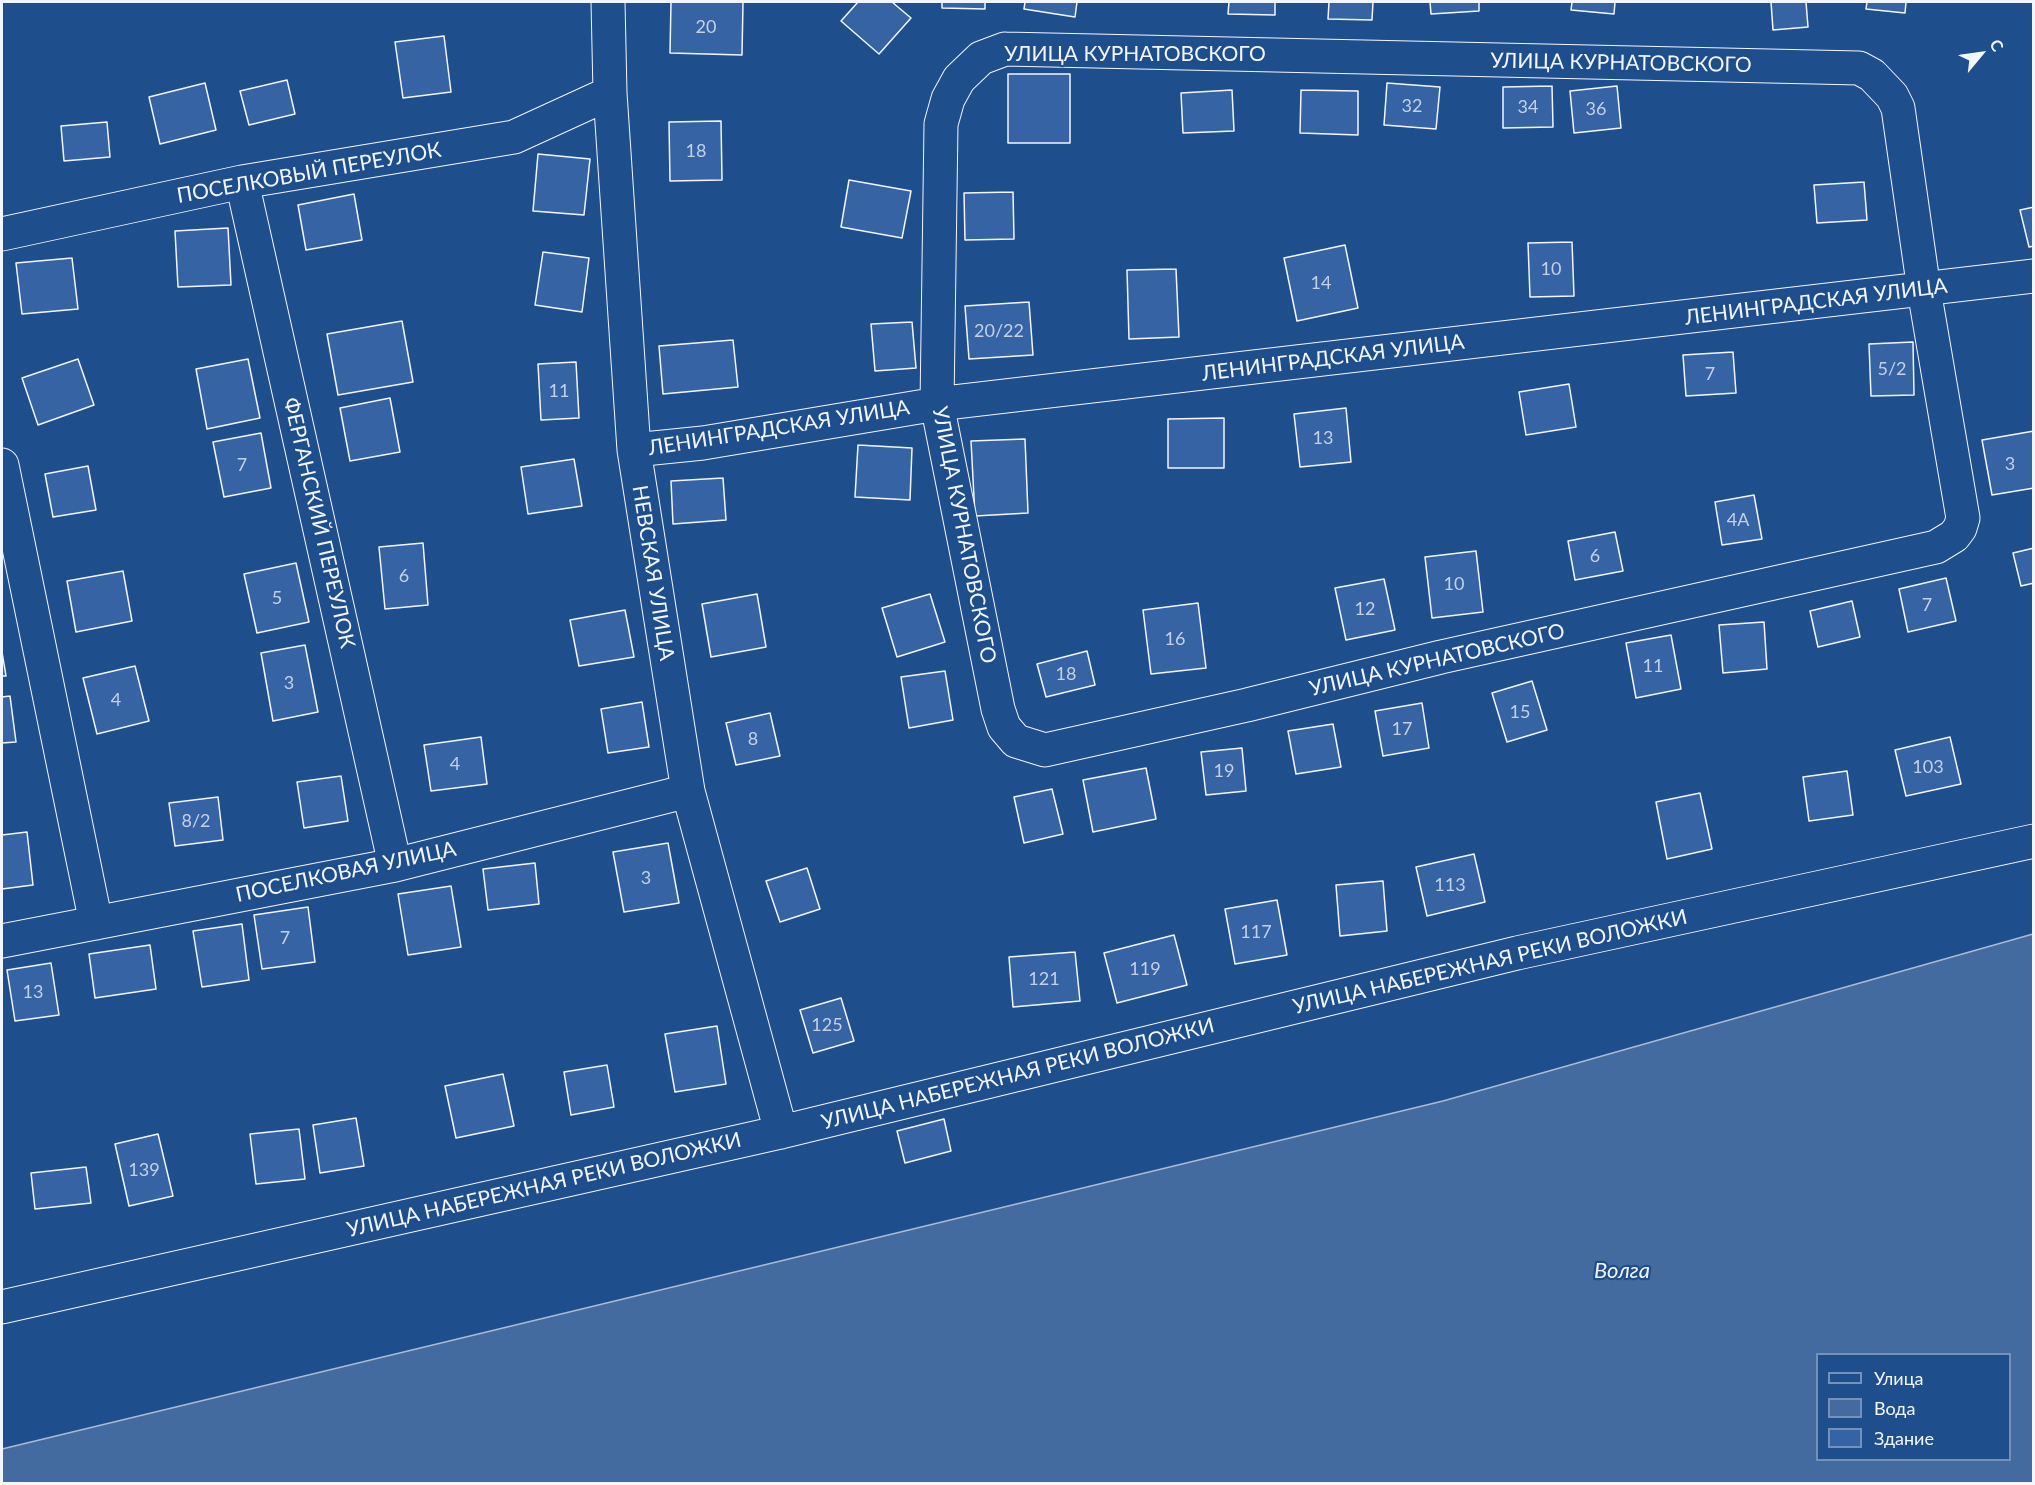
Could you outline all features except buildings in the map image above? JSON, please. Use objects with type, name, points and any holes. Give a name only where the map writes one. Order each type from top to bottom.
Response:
[{"type":"street","name":"НЕВСКАЯ УЛИЦА","points":[[608,2],[610,93],[634,450],[688,791],[781,1132]]},
{"type":"street","name":"УЛИЦА КУРНАТОВСКОГО","points":[[1005,49],[1859,68],[1882,84],[1898,108],[1924,290],[1963,518],[1960,528],[1946,542],[1936,547],[1441,657],[1248,705],[1045,750],[1030,748],[1016,741],[1004,727],[998,709],[937,404],[941,124],[948,99],[959,79],[981,58],[1005,49]]},
{"type":"street","name":"ПОСЕЛКОВЫЙ ПЕРЕУЛОК","points":[[2,234],[242,182],[514,137],[610,93]]},
{"type":"street","name":"ФЕРГАНСКИЙ ПЕРЕУЛОК","points":[[242,182],[395,865]]},
{"type":"street","name":"ЛЕНИНГРАДСКАЯ УЛИЦА","points":[[634,450],[703,443],[937,404],[2034,276]]},
{"type":"street","points":[[2,465],[96,923]]},
{"type":"street","name":"ПОСЕЛКОВАЯ УЛИЦА","points":[[2,941],[395,865],[688,791]]},
{"type":"street","name":"УЛИЦА НАБЕРЕЖНАЯ РЕКИ ВОЛОЖКИ","points":[[2,1307],[781,1132],[1517,953],[2034,841]]},
{"type":"water","name":"Волга","points":[[2033,934],[2033,1483],[2,1483],[2,1449],[1443,1101]]}]
